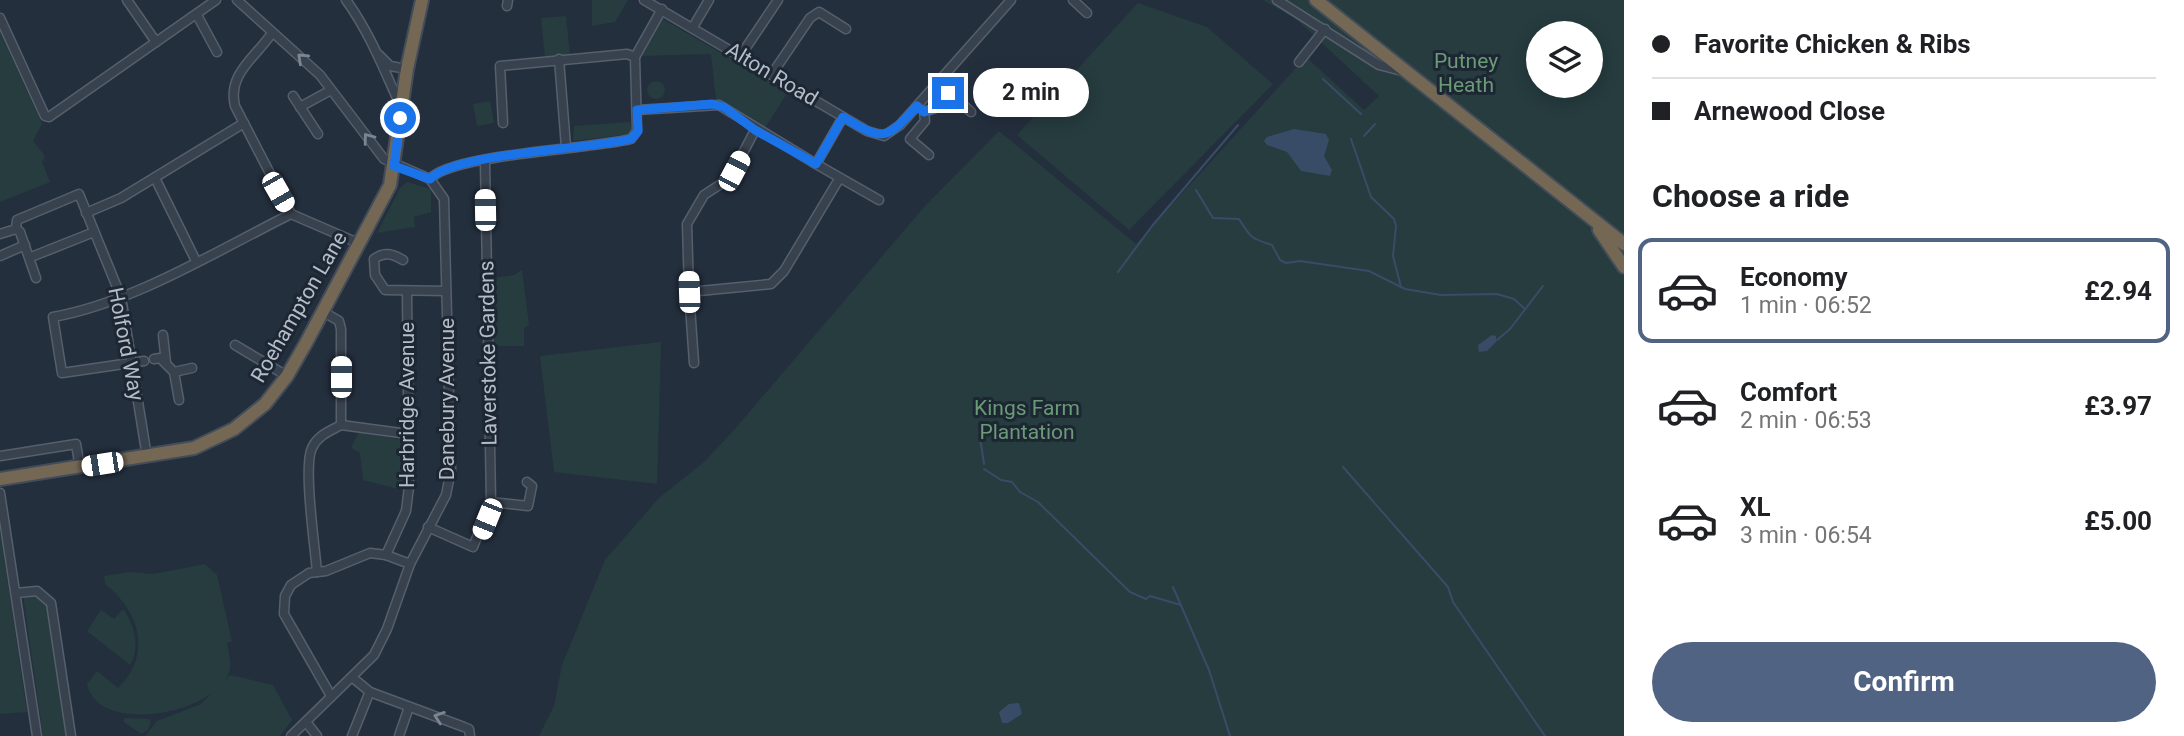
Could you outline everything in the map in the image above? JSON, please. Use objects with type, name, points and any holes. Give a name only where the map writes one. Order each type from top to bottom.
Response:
[{"type":"highway","name":"Roehampton Lane","points":[[0,479],[194,448],[226,434],[258,411],[287,376],[384,199],[394,166],[407,69],[422,0]]},
{"type":"highway","points":[[1316,0],[1624,234]]},
{"type":"highway","points":[[1329,0],[1390,58],[1624,244]]},
{"type":"highway","points":[[1585,214],[1624,267]]},
{"type":"street","points":[[127,0],[156,42]]},
{"type":"street","points":[[0,18],[46,116],[49,117],[216,0]]},
{"type":"street","points":[[236,0],[312,68],[382,157],[394,166],[430,179],[441,169],[566,147],[631,139],[638,131],[635,57],[662,9]]},
{"type":"street","points":[[346,0],[377,53],[384,75],[401,107]]},
{"type":"street","name":"Alton Road","points":[[644,0],[867,131],[884,136],[891,134],[920,109],[1011,0]]},
{"type":"street","points":[[693,27],[709,0]]},
{"type":"street","points":[[741,55],[778,0]]},
{"type":"street","points":[[1073,0],[1087,13]]},
{"type":"street","points":[[1277,0],[1325,29],[1390,58]]},
{"type":"street","points":[[772,74],[810,18],[819,12],[846,29]]},
{"type":"street","points":[[197,15],[217,51]]},
{"type":"street","points":[[1299,62],[1325,29]]},
{"type":"street","points":[[272,33],[233,85],[235,106],[291,214],[358,243]]},
{"type":"street","points":[[377,53],[390,66],[407,69]]},
{"type":"street","points":[[503,123],[500,66],[627,54],[635,57]]},
{"type":"street","points":[[559,59],[566,147]]},
{"type":"street","points":[[300,107],[331,90]]},
{"type":"street","points":[[929,155],[909,139],[925,121],[920,109],[938,107],[950,93],[971,112]]},
{"type":"street","points":[[293,96],[318,134]]},
{"type":"street","points":[[637,110],[719,105],[741,117],[755,130],[879,200]]},
{"type":"street","points":[[816,164],[843,117]]},
{"type":"street","points":[[86,213],[121,198],[244,123]]},
{"type":"street","points":[[694,363],[687,224],[704,195],[730,178],[755,130]]},
{"type":"street","name":"Laverstoke Gardens","points":[[428,527],[473,547],[491,502],[485,161]]},
{"type":"street","points":[[155,178],[195,261]]},
{"type":"street","name":"Danebury Avenue","points":[[291,736],[353,678],[381,644],[410,564],[446,495],[451,470],[444,200],[430,179]]},
{"type":"street","points":[[689,292],[771,284],[784,271],[839,179]]},
{"type":"street","name":"Holford Way","points":[[16,229],[17,220],[79,194],[121,297],[147,457]]},
{"type":"street","points":[[144,360],[62,373],[53,317],[87,311],[121,297],[291,214]]},
{"type":"street","points":[[0,234],[16,229],[31,257],[36,278]]},
{"type":"street","points":[[31,257],[94,232]]},
{"type":"street","points":[[0,256],[25,245]]},
{"type":"street","name":"Harbridge Avenue","points":[[403,260],[393,254],[380,255],[374,259],[377,281],[385,290],[446,291]]},
{"type":"street","name":"Harbridge Avenue","points":[[386,555],[407,502],[407,292]]},
{"type":"street","points":[[322,311],[339,321],[341,328],[341,425]]},
{"type":"street","points":[[163,335],[166,363]]},
{"type":"street","points":[[235,345],[287,376]]},
{"type":"street","points":[[154,359],[160,358],[174,372],[179,400]]},
{"type":"street","points":[[174,372],[192,368]]},
{"type":"street","points":[[317,572],[310,451],[326,432],[341,425],[408,434]]},
{"type":"street","points":[[0,456],[76,444],[80,468]]},
{"type":"street","points":[[491,502],[528,506],[532,486],[527,482]]},
{"type":"street","points":[[0,493],[37,736]]},
{"type":"street","points":[[331,696],[319,680],[306,649],[292,633],[282,607],[290,585],[299,578],[342,566],[370,554],[386,555],[410,564]]},
{"type":"street","points":[[16,593],[37,591],[51,603],[71,736]]},
{"type":"street","points":[[353,678],[370,692],[469,733]]},
{"type":"street","points":[[352,736],[368,696]]},
{"type":"street","points":[[399,736],[410,707]]},
{"type":"street","points":[[306,722],[317,736]]},
{"type":"green space","points":[[592,0],[628,0],[615,22],[592,26]]},
{"type":"green space","points":[[1263,0],[1624,0],[1624,736],[539,736],[554,706],[562,665],[605,560],[659,498],[704,462],[734,430],[925,206],[999,131],[1136,244],[1306,57],[1364,110],[1379,96],[1296,19]]},
{"type":"green space","points":[[1138,3],[1207,27],[1273,84],[1129,230],[1017,135]]},
{"type":"green space","points":[[566,16],[570,55],[545,57],[541,18]]},
{"type":"green space","points":[[661,18],[788,92],[765,128],[716,99],[711,54],[639,56]]},
{"type":"green space","points":[[0,32],[42,124],[33,141],[45,156],[42,162],[50,182],[0,202]]},
{"type":"green space","points":[[656,81],[662,84],[665,90],[662,96],[656,99],[650,96],[647,90],[650,84]]},
{"type":"green space","points":[[490,101],[494,123],[477,126],[473,104]]},
{"type":"green space","points":[[630,122],[632,134],[573,141],[574,126]]},
{"type":"green space","points":[[407,182],[431,189],[431,212],[414,217],[415,227],[377,233],[400,188]]},
{"type":"green space","points":[[522,270],[529,325],[524,328],[524,346],[492,346],[491,278],[514,275]]},
{"type":"green space","points":[[661,342],[657,484],[554,472],[540,356]]},
{"type":"green space","points":[[359,432],[402,440],[402,490],[363,480],[360,453],[351,448]]},
{"type":"green space","points":[[0,531],[27,712],[0,714]]},
{"type":"green space","points":[[205,564],[217,575],[232,641],[227,643],[230,670],[221,686],[182,708],[157,713],[133,714],[112,710],[95,700],[87,684],[97,671],[118,688],[136,661],[138,647],[133,620],[117,595],[105,584],[104,576],[130,572],[153,574]]},
{"type":"green space","points":[[35,594],[48,606],[67,736],[43,736],[23,595]]},
{"type":"green space","points":[[123,609],[130,621],[136,644],[130,665],[87,631],[101,610],[114,619]]},
{"type":"green space","points":[[230,675],[273,685],[292,720],[280,736],[145,736],[157,721],[201,704]]},
{"type":"green space","points":[[124,718],[149,719],[151,722],[148,730],[141,734],[124,722]]},
{"type":"water","points":[[1294,129],[1326,134],[1329,140],[1324,156],[1332,170],[1330,176],[1301,171],[1287,152],[1267,145],[1264,141],[1267,137]]},
{"type":"water","points":[[1492,335],[1496,336],[1496,342],[1487,351],[1479,352],[1478,345]]},
{"type":"water","points":[[1019,703],[1022,714],[1008,723],[1002,723],[999,712],[1009,704]]},
{"type":"waterway","points":[[1323,79],[1361,114]]},
{"type":"waterway","points":[[1364,136],[1375,124]]},
{"type":"waterway","points":[[1118,272],[1152,226],[1238,125]]},
{"type":"waterway","points":[[1351,139],[1371,197],[1394,219],[1396,226],[1393,256],[1401,287]]},
{"type":"waterway","points":[[1196,190],[1213,218],[1239,219],[1252,236],[1272,245],[1280,260],[1286,263],[1300,261],[1369,271],[1405,289],[1441,295],[1497,294],[1514,299],[1525,309]]},
{"type":"waterway","points":[[1497,340],[1510,329],[1543,286]]},
{"type":"waterway","points":[[979,431],[984,464]]},
{"type":"waterway","points":[[1343,467],[1448,587],[1453,602],[1545,736]]},
{"type":"waterway","points":[[984,469],[1001,480],[1012,482],[1020,492],[1038,502],[1130,592],[1146,599],[1150,596],[1181,605]]},
{"type":"waterway","points":[[1173,587],[1209,670],[1230,736]]},
{"type":"route","points":[[400,118],[394,166],[430,179],[437,171],[447,167],[566,147],[625,141],[638,131],[637,110],[712,104],[724,107],[755,130],[816,164],[843,117],[867,131],[884,136],[891,134],[917,106],[924,112],[938,107],[948,93]]},
{"type":"park label","name":"Putney Heath","points":[[1466,73]]},
{"type":"park label","name":"Kings Farm Plantation","points":[[1027,420]]}]
